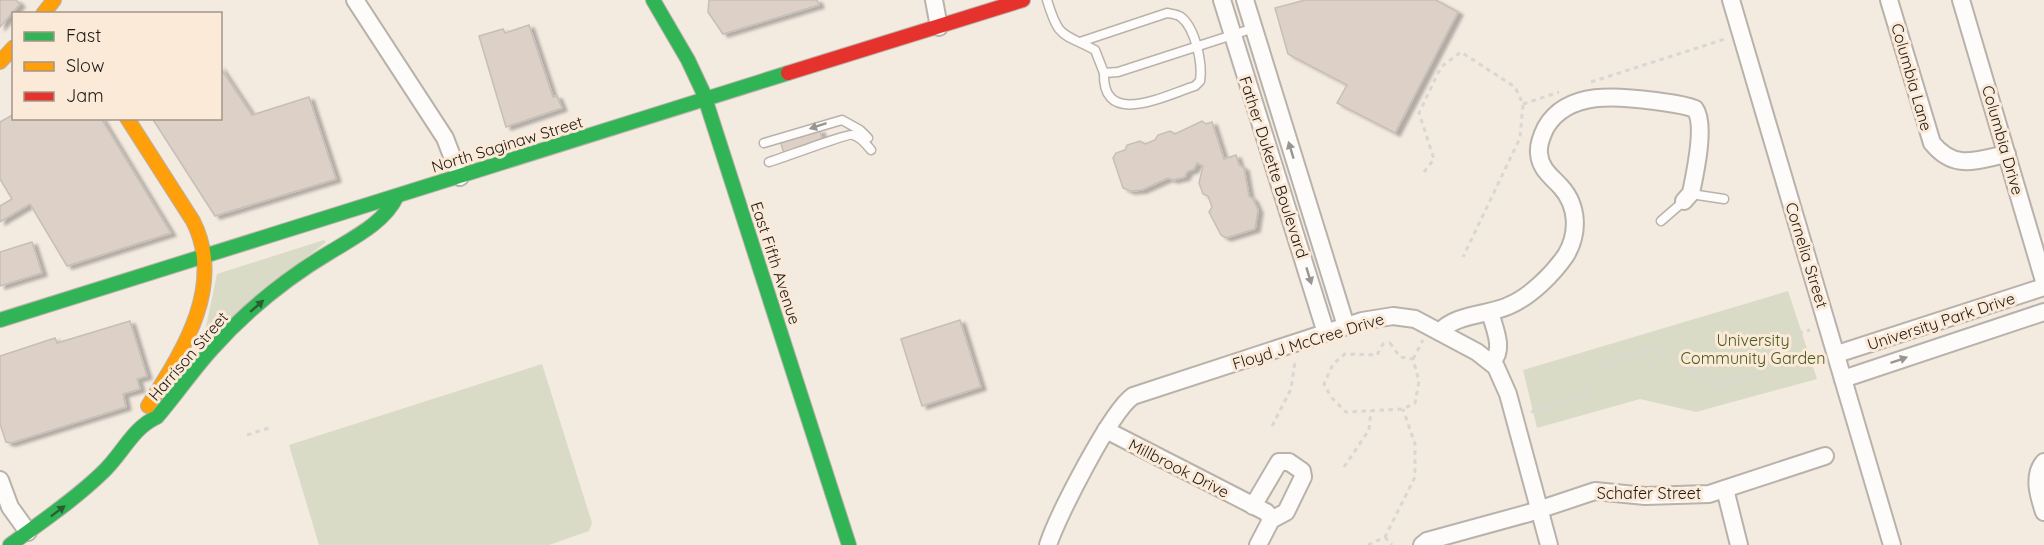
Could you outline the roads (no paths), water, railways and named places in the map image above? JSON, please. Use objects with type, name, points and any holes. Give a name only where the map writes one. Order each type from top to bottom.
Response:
[{"type":"main road","name":"East Fifth Avenue","points":[[653,0],[688,60],[705,99],[849,545]]},
{"type":"main road","name":"North Saginaw Street","points":[[0,320],[1023,0]]},
{"type":"main road","points":[[0,62],[12,49]]},
{"type":"main road","points":[[128,120],[193,221],[203,255],[204,287],[196,326],[185,350],[147,408],[144,423]]},
{"type":"main road","name":"Harrison Street","points":[[10,545],[94,481],[144,423],[157,417],[213,348],[257,306],[307,267],[382,217],[395,203],[397,196]]},
{"type":"street","points":[[356,0],[444,138],[460,177]]},
{"type":"street","points":[[934,0],[939,27]]},
{"type":"street","name":"Father Dukette Boulevard","points":[[1222,0],[1326,333]]},
{"type":"street","name":"Father Dukette Boulevard","points":[[1245,0],[1346,326]]},
{"type":"street","name":"Cornelia Street","points":[[1731,0],[1892,545]]},
{"type":"street","name":"Columbia Lane","points":[[1889,0],[1932,143],[1946,157],[1954,160],[1968,162],[2007,154]]},
{"type":"street","name":"Columbia Drive","points":[[1961,0],[2044,281]]},
{"type":"street","points":[[1440,332],[1451,324],[1514,303],[1546,278],[1561,262],[1573,241],[1575,221],[1571,206],[1563,189],[1543,168],[1539,152],[1540,140],[1547,125],[1566,108],[1599,97],[1615,96],[1695,109],[1700,117],[1700,129],[1687,198]]},
{"type":"street","points":[[1284,199],[1304,192]]},
{"type":"street","points":[[1299,246],[1319,239]]},
{"type":"street","name":"University Park Drive","points":[[1837,354],[2044,287]]},
{"type":"street","points":[[1490,312],[1499,347],[1492,362],[1506,388],[1549,545]]},
{"type":"street","name":"University Park Drive","points":[[1843,379],[2044,312]]},
{"type":"street","name":"Floyd J McCree Drive","points":[[1048,545],[1121,405],[1140,392],[1380,317],[1401,316],[1415,319],[1492,362]]},
{"type":"street","name":"Millbrook Drive","points":[[1106,430],[1269,514],[1272,519]]},
{"type":"street","name":"Schafer Street","points":[[1422,545],[1431,539],[1540,509],[1595,491],[1645,496],[1703,494],[1825,456]]},
{"type":"street","points":[[1253,506],[1276,464],[1285,461],[1302,471],[1301,481],[1284,514],[1272,519],[1258,545]]},
{"type":"street","points":[[2044,462],[2038,477],[2039,496],[2044,513]]},
{"type":"street","points":[[0,480],[10,507],[28,532]]},
{"type":"street","name":"Schafer Street","points":[[1725,489],[1739,545]]},
{"type":"lane","points":[[1047,0],[1055,27],[1063,35],[1095,50],[1104,73],[1108,96],[1122,105],[1134,106],[1195,86],[1200,81],[1202,69],[1188,25],[1179,15],[1167,13],[1080,42]]},
{"type":"lane","points":[[1104,73],[1118,72],[1254,28]]},
{"type":"lane","points":[[764,143],[842,120],[860,130],[868,138]]},
{"type":"lane","points":[[769,162],[831,142],[845,135],[858,137],[871,150]]},
{"type":"lane","points":[[1661,221],[1687,198],[1724,199]]},
{"type":"park label","name":"University Community Garden","points":[[1753,349]]}]
